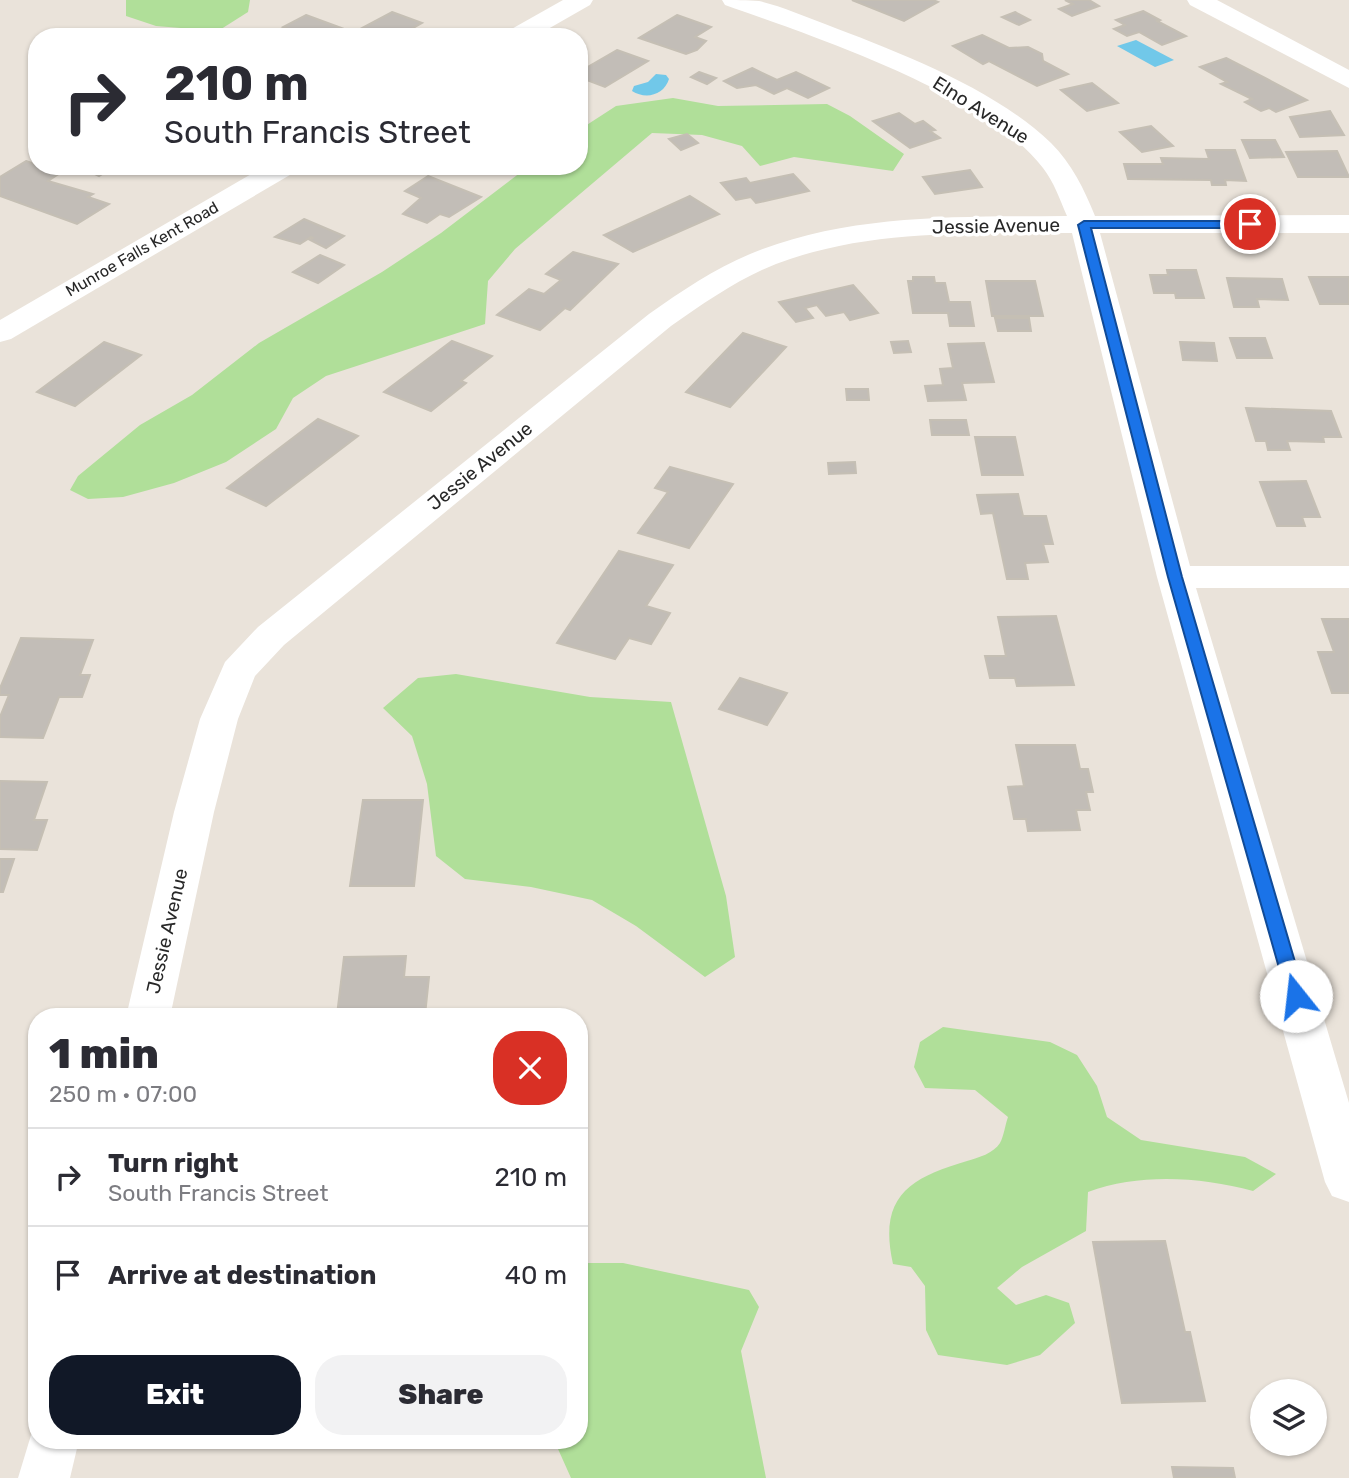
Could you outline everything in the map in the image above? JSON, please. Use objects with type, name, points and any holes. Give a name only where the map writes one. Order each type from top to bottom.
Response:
[{"type":"street","points":[[531,28],[581,0]]},
{"type":"street","name":"Elno Avenue","points":[[734,0],[859,45],[960,94],[998,116],[1048,155],[1064,177],[1084,225],[1175,577],[1349,1182]]},
{"type":"street","points":[[1199,0],[1349,80]]},
{"type":"street","name":"Munroe Falls Kent Road","points":[[0,333],[270,175]]},
{"type":"street","name":"Jessie Avenue","points":[[150,1008],[194,812],[219,719],[238,671],[271,635],[650,328],[714,283],[766,258],[830,239],[895,228],[1349,224]]},
{"type":"street","points":[[1175,577],[1349,577]]},
{"type":"street","points":[[44,1478],[50,1449]]},
{"type":"green space","points":[[126,0],[250,0],[248,12],[223,28],[156,26],[126,16]]},
{"type":"green space","points":[[673,98],[718,106],[827,104],[850,116],[904,154],[893,171],[794,157],[760,166],[742,146],[702,135],[652,133],[515,249],[488,281],[485,324],[326,376],[293,398],[276,429],[226,462],[174,483],[123,497],[88,499],[70,490],[78,476],[140,425],[192,395],[259,343],[382,272],[441,233],[517,175],[588,175],[588,124],[616,106]]},
{"type":"green space","points":[[456,674],[590,697],[671,702],[726,896],[735,957],[705,977],[636,926],[592,900],[531,887],[465,879],[436,856],[427,784],[412,736],[383,708],[418,678]]},
{"type":"green space","points":[[943,1027],[1050,1042],[1077,1055],[1097,1086],[1107,1117],[1141,1140],[1245,1157],[1276,1174],[1253,1191],[1170,1179],[1128,1182],[1088,1192],[1086,1231],[1022,1267],[997,1288],[1016,1305],[1046,1295],[1069,1303],[1075,1323],[1040,1355],[1007,1365],[938,1355],[926,1330],[925,1286],[911,1267],[893,1264],[889,1241],[890,1222],[895,1206],[914,1183],[994,1150],[1001,1140],[1008,1117],[975,1090],[925,1088],[914,1067],[920,1042]]},
{"type":"green space","points":[[588,1263],[623,1263],[749,1290],[759,1307],[741,1351],[766,1478],[571,1478],[558,1449],[588,1449]]},
{"type":"water","points":[[1136,40],[1174,60],[1155,67],[1117,46]]},
{"type":"water","points":[[656,74],[666,75],[669,79],[659,92],[643,95],[632,91],[634,86],[648,82]]},
{"type":"building","points":[[852,0],[933,0],[938,2],[904,21]]},
{"type":"building","points":[[1065,0],[1089,0],[1099,6],[1072,16],[1059,9],[1073,4]]},
{"type":"building","points":[[1143,11],[1186,36],[1162,45],[1139,32],[1127,36],[1114,29],[1125,25],[1116,20]]},
{"type":"building","points":[[392,12],[422,23],[413,28],[362,28]]},
{"type":"building","points":[[1015,12],[1030,20],[1019,25],[1002,17]]},
{"type":"building","points":[[306,15],[341,28],[286,28],[283,27]]},
{"type":"building","points":[[677,15],[711,27],[695,37],[706,41],[697,50],[686,54],[639,38]]},
{"type":"building","points":[[982,35],[1009,48],[1028,47],[1042,54],[1043,61],[1068,74],[1037,86],[989,61],[983,64],[953,46]]},
{"type":"building","points":[[617,50],[648,61],[605,87],[588,80],[588,67]]},
{"type":"building","points":[[1226,58],[1307,100],[1276,112],[1269,108],[1261,111],[1245,102],[1252,99],[1221,84],[1227,82],[1200,67]]},
{"type":"building","points":[[752,68],[777,80],[796,72],[829,88],[808,98],[787,88],[774,94],[756,85],[737,88],[724,81]]},
{"type":"building","points":[[699,72],[716,78],[707,84],[691,77]]},
{"type":"building","points":[[1092,83],[1118,103],[1087,111],[1061,90]]},
{"type":"building","points":[[1330,111],[1344,135],[1300,137],[1290,117]]},
{"type":"building","points":[[899,113],[915,124],[923,121],[935,130],[930,131],[940,138],[910,148],[873,121]]},
{"type":"building","points":[[1151,126],[1173,146],[1142,152],[1120,132]]},
{"type":"building","points":[[687,134],[698,143],[681,150],[669,139]]},
{"type":"building","points":[[1242,140],[1275,140],[1284,157],[1250,158]]},
{"type":"building","points":[[1206,150],[1235,150],[1246,181],[1225,180],[1226,185],[1212,185],[1211,180],[1128,179],[1124,164],[1163,164],[1161,158],[1209,159]]},
{"type":"building","points":[[1337,151],[1349,177],[1298,177],[1286,152]]},
{"type":"building","points":[[26,161],[28,175],[57,175],[48,181],[93,194],[88,197],[109,204],[77,224],[0,196],[0,177]]},
{"type":"building","points":[[970,170],[982,187],[935,194],[923,177]]},
{"type":"building","points":[[793,174],[809,191],[756,203],[751,197],[736,200],[721,183],[746,178],[750,183]]},
{"type":"building","points":[[428,176],[481,197],[449,217],[440,214],[427,223],[403,214],[421,198],[405,191]]},
{"type":"building","points":[[690,196],[719,214],[633,252],[604,235]]},
{"type":"building","points":[[304,219],[344,236],[326,248],[310,240],[313,238],[311,237],[300,244],[275,237]]},
{"type":"building","points":[[573,252],[618,264],[570,310],[565,308],[540,330],[497,315],[529,289],[544,294],[561,280],[546,274]]},
{"type":"building","points":[[320,255],[344,265],[318,283],[293,272]]},
{"type":"building","points":[[1167,270],[1196,270],[1204,298],[1176,298],[1175,293],[1154,293],[1150,275],[1168,275]]},
{"type":"building","points":[[913,277],[934,277],[935,283],[945,283],[949,302],[970,302],[974,326],[950,326],[948,313],[913,313],[908,281],[913,281]]},
{"type":"building","points":[[1309,277],[1349,277],[1349,304],[1320,304]]},
{"type":"building","points":[[1227,278],[1282,279],[1288,300],[1257,299],[1259,307],[1234,307]]},
{"type":"building","points":[[986,281],[1035,281],[1043,316],[992,316]]},
{"type":"building","points":[[853,285],[878,313],[850,320],[844,312],[826,316],[817,305],[805,308],[813,318],[796,322],[779,302]]},
{"type":"building","points":[[995,318],[1029,318],[1031,331],[998,331]]},
{"type":"building","points":[[743,333],[786,347],[730,407],[686,392]]},
{"type":"building","points":[[1230,338],[1265,338],[1272,358],[1237,358]]},
{"type":"building","points":[[452,341],[492,356],[461,381],[466,383],[431,411],[384,392]]},
{"type":"building","points":[[908,341],[911,352],[894,353],[891,342]]},
{"type":"building","points":[[104,342],[141,355],[75,406],[37,392]]},
{"type":"building","points":[[1180,342],[1214,343],[1217,361],[1183,360]]},
{"type":"building","points":[[984,343],[994,382],[962,383],[966,400],[928,401],[925,386],[943,385],[940,369],[953,368],[948,344]]},
{"type":"building","points":[[846,389],[868,389],[869,400],[847,400]]},
{"type":"building","points":[[1246,408],[1331,411],[1341,437],[1323,437],[1324,442],[1287,441],[1290,450],[1268,450],[1266,441],[1256,441]]},
{"type":"building","points":[[318,419],[358,436],[266,506],[227,488]]},
{"type":"building","points":[[930,420],[966,420],[969,435],[932,435]]},
{"type":"building","points":[[975,437],[1015,437],[1023,475],[982,475]]},
{"type":"building","points":[[855,462],[856,473],[829,474],[828,463]]},
{"type":"building","points":[[670,467],[733,484],[689,548],[638,533],[668,492],[655,488]]},
{"type":"building","points":[[1306,481],[1320,517],[1302,517],[1305,526],[1277,526],[1260,482]]},
{"type":"building","points":[[1018,494],[1023,516],[1046,516],[1053,544],[1043,544],[1048,562],[1025,563],[1028,579],[1007,579],[993,513],[981,514],[977,495]]},
{"type":"building","points":[[619,551],[673,565],[646,606],[670,613],[651,644],[629,638],[615,659],[557,643]]},
{"type":"building","points":[[1056,616],[1074,685],[1017,686],[1015,678],[990,678],[985,656],[1006,656],[998,617]]},
{"type":"building","points":[[1322,619],[1349,619],[1349,693],[1332,693],[1318,652],[1334,652]]},
{"type":"building","points":[[21,638],[93,640],[80,675],[90,675],[82,697],[59,697],[43,738],[0,737],[0,717],[9,695],[0,695],[0,688]]},
{"type":"building","points":[[740,678],[787,693],[767,725],[719,709]]},
{"type":"building","points":[[1016,745],[1075,745],[1080,769],[1088,769],[1093,792],[1086,792],[1090,810],[1076,810],[1080,830],[1028,831],[1026,819],[1014,819],[1008,787],[1024,786]]},
{"type":"building","points":[[0,781],[47,782],[34,820],[47,820],[37,850],[0,849]]},
{"type":"building","points":[[363,800],[423,800],[414,886],[350,886]]},
{"type":"building","points":[[0,859],[14,859],[3,892],[0,892]]},
{"type":"building","points":[[406,956],[404,977],[429,977],[426,1008],[338,1008],[344,957]]},
{"type":"building","points":[[1165,1241],[1185,1332],[1190,1332],[1205,1401],[1122,1403],[1093,1242]]},
{"type":"building","points":[[1172,1467],[1233,1468],[1235,1478],[1174,1478]]},
{"type":"route","points":[[1250,224],[1084,225],[1175,577],[1296,996]]}]
